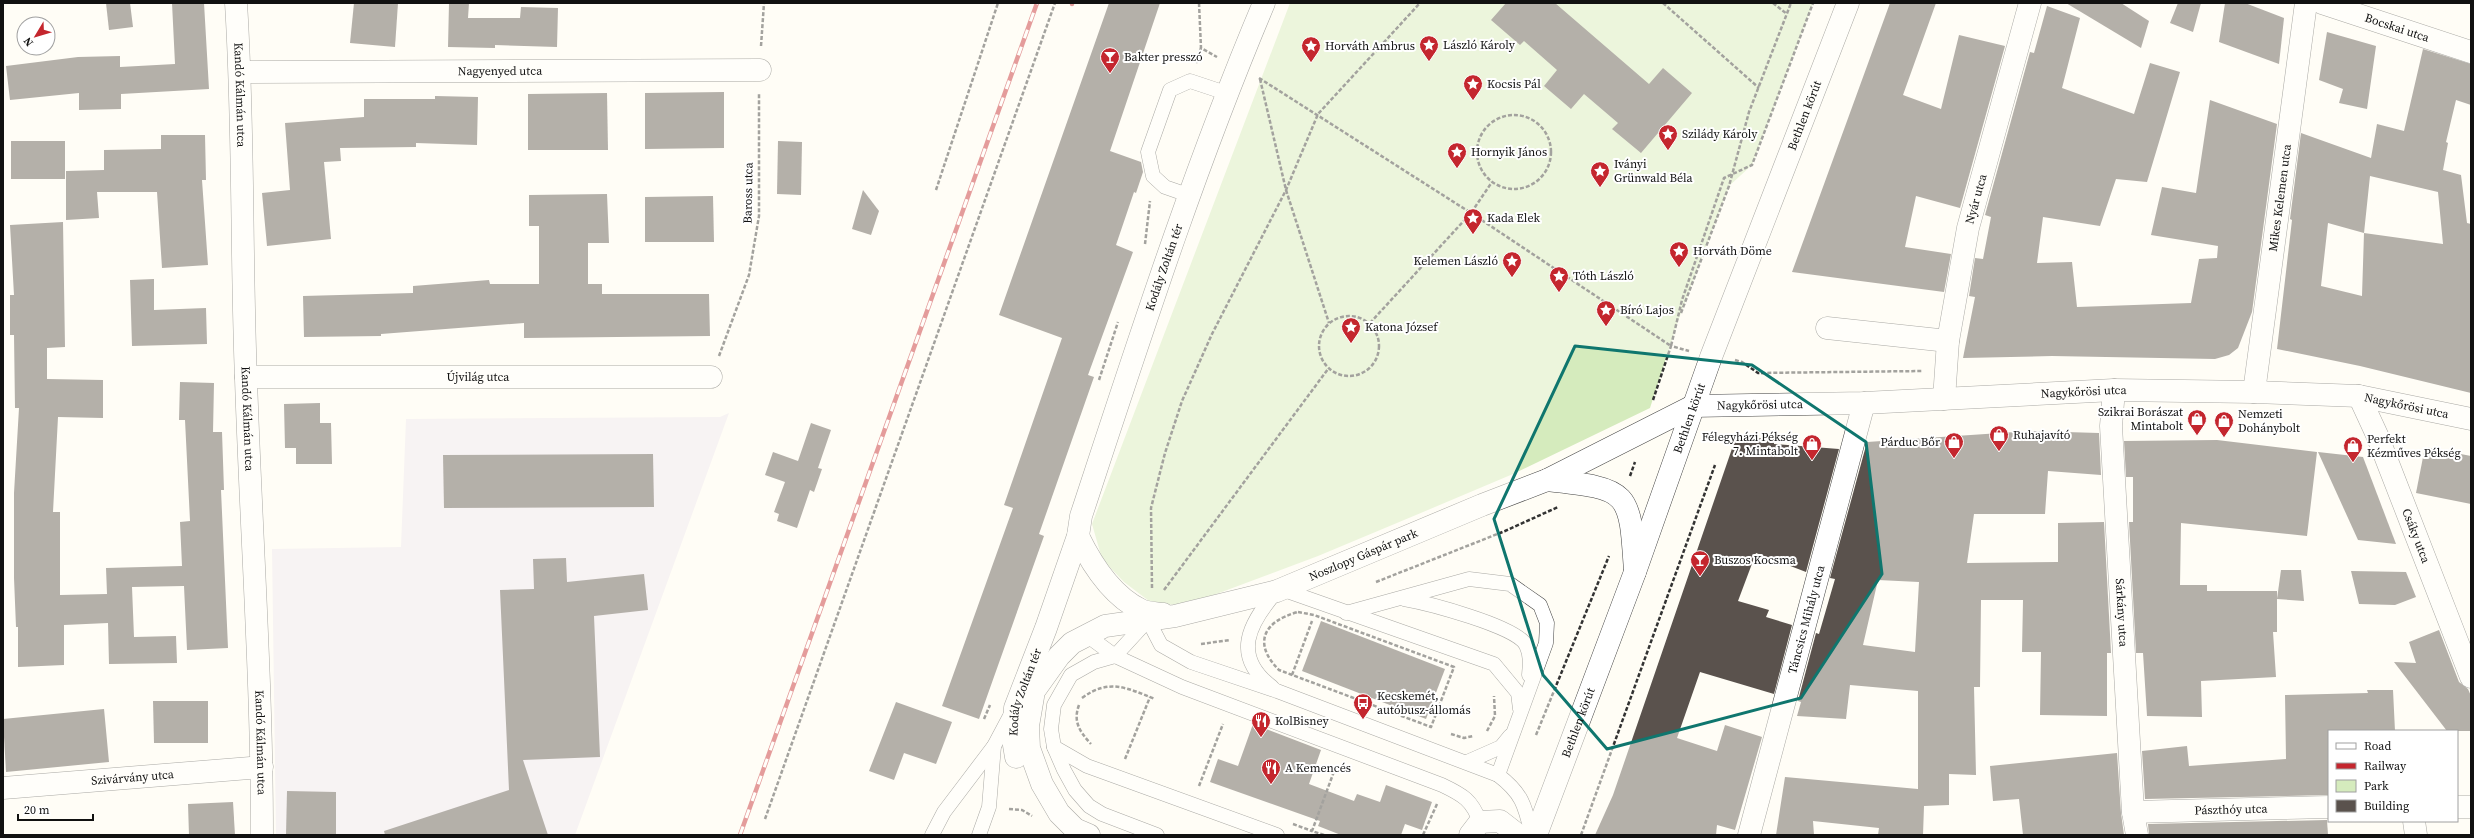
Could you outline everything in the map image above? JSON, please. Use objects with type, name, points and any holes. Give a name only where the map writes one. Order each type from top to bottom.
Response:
[{"type":"street","name":"Kandó Kálmán utca","points":[[236,3],[241,72],[246,377],[262,767],[262,835]]},
{"type":"street","name":"Kodály Zoltán tér","points":[[1063,835],[1034,801],[1024,781],[1016,757],[1013,739],[1015,708],[1046,628],[1078,536],[1080,516],[1188,195],[1226,93],[1264,3]]},
{"type":"street","name":"Bethlen körút","points":[[1536,835],[1635,572],[1711,357],[1848,3]]},
{"type":"street","name":"Nyár utca","points":[[1944,399],[1948,341],[1968,228],[2030,3]]},
{"type":"street","name":"Mikes Kelemen utca","points":[[2254,392],[2306,3]]},
{"type":"street","name":"Bocskai utca","points":[[2322,3],[2471,52]]},
{"type":"street","name":"Nagyenyed utca","points":[[241,72],[760,70]]},
{"type":"street","points":[[1827,328],[1948,341]]},
{"type":"street","name":"Újvilág utca","points":[[246,377],[711,377]]},
{"type":"street","name":"Nagykőrösi utca","points":[[1693,406],[1864,403],[2114,390],[2254,392],[2359,396],[2471,419]]},
{"type":"street","name":"Sárkány utca","points":[[2114,390],[2111,426],[2132,812],[2137,835]]},
{"type":"street","name":"Csáky utca","points":[[2359,396],[2377,435],[2471,677]]},
{"type":"street","name":"Táncsics Mihály utca","points":[[1749,835],[1864,403]]},
{"type":"street","name":"Noszlopy Gáspár park","points":[[1175,616],[1279,590],[1482,505],[1547,480],[1693,406]]},
{"type":"street","name":"Noszlopy Gáspár park","points":[[1547,480],[1606,488],[1621,498],[1631,517],[1635,572]]},
{"type":"street","points":[[1078,536],[1099,573],[1120,596],[1142,610],[1175,616]]},
{"type":"street","name":"Kodály Zoltán tér","points":[[1016,757],[1021,726],[1034,691],[1059,656],[1085,634],[1105,626],[1175,616]]},
{"type":"street","name":"Kodály Zoltán tér","points":[[1046,628],[1048,670]]},
{"type":"street","name":"Kodály Zoltán tér","points":[[1034,691],[1028,726],[1030,748],[1042,784],[1059,813],[1075,829],[1089,835]]},
{"type":"street","name":"Szivárvány utca","points":[[3,788],[262,767]]},
{"type":"street","name":"Pászthóy utca","points":[[2132,812],[2328,807]]},
{"type":"street","points":[[2458,807],[2471,807]]},
{"type":"street","points":[[1475,829],[1500,821],[1518,835]]},
{"type":"street","points":[[2414,822],[2416,835]]},
{"type":"lane","points":[[1188,195],[1165,187],[1153,176],[1148,152],[1170,90],[1190,81],[1226,93]]},
{"type":"lane","points":[[1346,613],[1469,579],[1510,584],[1526,593],[1540,605],[1547,623],[1546,643],[1527,689],[1498,775]]},
{"type":"lane","points":[[1277,691],[1261,679],[1254,667],[1249,655],[1248,637],[1250,628],[1258,613],[1279,590],[1494,664],[1518,693],[1520,713]]},
{"type":"lane","points":[[1401,598],[1439,606],[1511,633],[1526,644],[1531,661],[1527,689]]},
{"type":"lane","points":[[1054,705],[1071,675],[1094,662],[1115,656],[1148,620],[1161,645],[1191,662],[1277,691],[1498,775],[1514,788],[1525,807],[1532,835]]},
{"type":"lane","points":[[1085,634],[1115,656],[1182,686],[1442,785],[1459,793],[1474,806],[1475,829]]},
{"type":"lane","points":[[1048,670],[1054,705],[1051,729],[1054,747],[1075,790],[1089,806],[1102,814],[1157,835]]},
{"type":"lane","points":[[932,835],[944,812],[994,746],[1015,708],[1034,691]]},
{"type":"lane","points":[[1467,762],[1501,747],[1514,730]]},
{"type":"lane","points":[[979,835],[990,807],[994,746]]},
{"type":"lane","points":[[1054,747],[1087,766],[1277,835]]},
{"type":"path","name":"Baross utca","points":[[711,377],[749,275],[759,216],[760,70],[764,3]]},
{"type":"path","points":[[936,190],[998,3]]},
{"type":"path","points":[[765,819],[1055,3]]},
{"type":"path","points":[[1152,590],[1151,508],[1165,453],[1182,401],[1212,334],[1286,190],[1318,114],[1420,3]]},
{"type":"path","points":[[1663,3],[1760,88]]},
{"type":"path","points":[[1773,3],[1787,14]]},
{"type":"path","points":[[1671,346],[1678,321],[1732,174],[1749,112],[1760,88],[1791,3]]},
{"type":"path","points":[[1678,321],[1682,300],[1724,178],[1752,165],[1813,3]]},
{"type":"path","points":[[1260,78],[1471,213],[1671,346],[1711,357],[1742,362],[1758,373],[1946,370]]},
{"type":"path","points":[[1257,86],[1260,78]]},
{"type":"path","points":[[1260,78],[1286,190],[1329,323]]},
{"type":"path","points":[[1519,115],[1530,119],[1540,126],[1547,136],[1551,148],[1550,160],[1546,172],[1538,181],[1528,187],[1515,189],[1492,182],[1484,174],[1478,156],[1479,139],[1486,128],[1495,120],[1506,116],[1519,115]]},
{"type":"path","points":[[1144,247],[1153,176]]},
{"type":"path","points":[[1370,323],[1471,213],[1492,182]]},
{"type":"path","points":[[1096,388],[1121,314]]},
{"type":"path","points":[[1342,316],[1357,316],[1370,323],[1380,340],[1378,359],[1365,373],[1346,377],[1328,369],[1319,354],[1320,337],[1329,323],[1342,316]]},
{"type":"path","points":[[1162,592],[1328,369]]},
{"type":"path","points":[[1581,835],[1715,465]]},
{"type":"path","points":[[1369,585],[1564,505]]},
{"type":"path","points":[[1535,736],[1610,553]]},
{"type":"path","points":[[1292,675],[1314,615],[1326,607]]},
{"type":"path","points":[[1437,729],[1279,670],[1269,660],[1263,648],[1264,636],[1271,625],[1281,616],[1298,612],[1314,615],[1461,670]]},
{"type":"path","points":[[1430,727],[1454,667]]},
{"type":"path","points":[[1096,749],[1079,732],[1075,715],[1081,699],[1093,690],[1119,685],[1162,701]]},
{"type":"path","points":[[1485,733],[1495,716],[1495,697],[1491,691]]},
{"type":"path","points":[[1117,757],[1125,760],[1150,697]]},
{"type":"path","points":[[980,725],[991,704]]},
{"type":"path","points":[[1217,720],[1231,726]]},
{"type":"path","points":[[1205,790],[1198,787],[1224,723]]},
{"type":"path","points":[[1444,732],[1464,738],[1478,734]]},
{"type":"path","points":[[1312,830],[1338,763]]},
{"type":"path","points":[[1424,835],[1438,800]]},
{"type":"path","points":[[990,807],[1022,810],[1036,819]]},
{"type":"path","points":[[1290,822],[1324,835]]},
{"type":"highlighted area","points":[[1575,346],[1752,365],[1866,442],[1882,574],[1801,698],[1607,749],[1543,675],[1494,519]]},
{"type":"shaded area","points":[[729,413],[575,835],[276,835],[272,549],[401,547],[406,419],[720,417]]},
{"type":"green space","points":[[1290,3],[1813,3],[1752,165],[1729,186],[1678,321],[1650,408],[1513,474],[1318,556],[1187,605],[1153,604],[1124,582],[1102,559],[1092,524]]},
{"type":"building","points":[[106,3],[130,3],[133,27],[109,30]]},
{"type":"building","points":[[172,3],[204,3],[209,89],[121,94],[121,109],[79,110],[79,93],[10,100],[6,66],[78,57],[120,56],[120,67],[175,64]]},
{"type":"building","points":[[354,3],[398,3],[395,47],[350,43]]},
{"type":"building","points":[[449,3],[469,3],[468,18],[520,18],[521,7],[558,8],[557,47],[495,45],[495,48],[448,47]]},
{"type":"building","points":[[1109,3],[1160,3],[1110,151],[1141,162],[1143,172],[1136,193],[1134,192],[1116,245],[1133,252],[1088,375],[1094,377],[1039,534],[1044,536],[979,719],[942,706],[1013,508],[1004,505],[1062,338],[999,315]]},
{"type":"building","points":[[1506,3],[1555,3],[1649,84],[1663,68],[1692,93],[1641,153],[1612,129],[1618,123],[1584,94],[1571,109],[1544,86],[1557,70],[1524,41],[1520,45],[1491,20]]},
{"type":"building","points":[[1890,3],[1936,3],[1903,95],[1941,109],[1959,35],[2005,46],[1960,208],[1916,196],[1905,247],[1951,254],[1944,292],[1792,272]]},
{"type":"building","points":[[2066,3],[2121,3],[2149,21],[2141,48]]},
{"type":"building","points":[[2178,3],[2201,3],[2193,32],[2170,23]]},
{"type":"building","points":[[2225,3],[2245,3],[2284,18],[2279,64],[2219,42]]},
{"type":"building","points":[[2047,6],[2080,18],[2062,88],[2134,114],[2150,63],[2180,72],[2147,182],[2116,179],[2100,226],[2043,217],[2037,263],[2072,262],[2077,307],[2191,303],[2199,259],[2217,258],[2218,246],[2151,235],[2162,187],[2196,193],[2210,100],[2277,124],[2252,312],[2238,348],[2229,355],[2215,359],[2052,356],[1963,358],[1975,297],[1969,296],[1975,258],[1983,259],[1991,217],[1985,215],[2030,52],[2034,53]]},
{"type":"building","points":[[2327,32],[2376,46],[2367,109],[2339,103],[2343,89],[2319,80]]},
{"type":"building","points":[[2423,49],[2471,64],[2471,105],[2456,100],[2446,142],[2448,143],[2443,170],[2461,175],[2467,223],[2471,224],[2471,393],[2360,366],[2277,349],[2292,220],[2290,219],[2301,133],[2371,158],[2377,124],[2404,131]],"holes":[[[2370,176],[2438,192],[2443,244],[2364,233]],[[2328,223],[2364,233],[2362,296],[2321,286]]]},
{"type":"building","points":[[724,92],[724,148],[645,149],[645,93]]},
{"type":"building","points":[[607,93],[608,150],[528,150],[528,94]]},
{"type":"building","points":[[435,96],[478,97],[477,145],[416,143],[416,147],[340,148],[341,161],[324,162],[331,239],[267,246],[262,193],[290,190],[285,123],[364,117],[364,99],[435,99]]},
{"type":"building","points":[[161,135],[205,135],[206,180],[202,180],[208,265],[162,268],[157,192],[97,192],[99,218],[66,220],[66,171],[104,170],[104,150],[161,149]]},
{"type":"building","points":[[11,141],[65,141],[65,179],[11,179]]},
{"type":"building","points":[[778,141],[802,142],[801,195],[777,194]]},
{"type":"building","points":[[863,190],[879,211],[871,235],[852,229]]},
{"type":"building","points":[[607,194],[609,243],[588,243],[588,284],[602,284],[602,294],[709,294],[710,336],[524,338],[524,323],[381,334],[381,336],[304,337],[303,296],[413,293],[413,286],[489,280],[490,284],[539,284],[539,226],[529,226],[529,195]]},
{"type":"building","points":[[713,196],[714,242],[645,242],[645,197]]},
{"type":"building","points":[[63,222],[65,347],[47,348],[47,379],[103,380],[103,418],[58,417],[53,512],[60,512],[60,595],[107,594],[106,568],[182,566],[180,522],[190,521],[185,420],[179,420],[180,382],[214,383],[213,432],[222,432],[224,490],[221,490],[228,648],[187,650],[184,586],[132,587],[134,637],[176,636],[177,663],[109,664],[108,623],[64,625],[64,665],[18,667],[18,627],[16,627],[14,578],[14,493],[19,408],[15,408],[14,335],[10,335],[10,295],[14,295],[10,225]]},
{"type":"building","points":[[154,279],[154,310],[206,308],[207,344],[132,346],[130,280]]},
{"type":"building","points":[[320,403],[320,423],[331,423],[332,464],[296,464],[296,448],[285,448],[284,404]]},
{"type":"building","points":[[811,423],[831,430],[818,468],[822,469],[814,492],[810,490],[797,528],[777,521],[779,514],[774,512],[785,482],[765,475],[773,452],[798,461]]},
{"type":"building","points":[[2030,431],[2099,433],[2101,475],[2048,471],[2045,514],[1974,514],[1967,563],[2058,562],[2058,523],[2104,522],[2111,653],[2107,653],[2107,716],[2040,715],[2041,652],[2022,652],[2023,600],[1981,600],[1980,687],[1974,687],[1976,775],[1949,774],[1949,805],[1924,806],[1923,835],[1878,835],[1879,828],[1813,821],[1814,835],[1776,835],[1785,777],[1918,789],[1918,691],[1850,685],[1846,719],[1797,716],[1801,702],[1798,701],[1816,633],[1819,634],[1835,579],[1830,578],[1867,442]],"holes":[[[1878,580],[1919,582],[1915,652],[1863,645]]]},
{"type":"building","points":[[1736,437],[1774,439],[1774,444],[1839,449],[1806,572],[1756,553],[1738,601],[1769,610],[1766,617],[1792,625],[1774,694],[1700,672],[1677,738],[1717,751],[1725,725],[1762,737],[1735,830],[1717,825],[1716,835],[1595,835],[1613,795]]},
{"type":"building","points":[[2217,440],[2317,452],[2307,536],[2181,523],[2180,585],[2207,585],[2207,591],[2277,591],[2277,632],[2273,632],[2276,677],[2201,681],[2202,717],[2147,716],[2143,653],[2136,653],[2129,522],[2133,522],[2133,477],[2126,477],[2124,441]]},
{"type":"building","points":[[2425,447],[2471,456],[2471,504],[2416,493]]},
{"type":"building","points":[[2318,452],[2363,457],[2396,544],[2358,540]]},
{"type":"building","points":[[653,454],[654,507],[444,508],[443,455]]},
{"type":"building","points":[[566,558],[567,582],[644,574],[648,610],[594,616],[600,757],[523,760],[548,835],[385,835],[384,831],[509,790],[500,590],[534,589],[533,559]]},
{"type":"building","points":[[2281,570],[2301,570],[2304,601],[2277,599]]},
{"type":"building","points":[[2351,571],[2406,572],[2416,597],[2395,605],[2359,604]]},
{"type":"building","points":[[1321,621],[1445,669],[1426,719],[1302,671]]},
{"type":"building","points":[[2439,630],[2459,682],[2468,689],[2471,696],[2471,731],[2446,730],[2394,662],[2416,663],[2409,642]]},
{"type":"building","points":[[2367,690],[2393,690],[2395,730],[2328,730],[2328,795],[2145,799],[2142,751],[2187,746],[2189,766],[2286,759],[2285,695],[2368,693]]},
{"type":"building","points":[[153,701],[208,701],[208,743],[154,743]]},
{"type":"building","points":[[896,702],[952,722],[936,764],[904,753],[894,780],[869,771]]},
{"type":"building","points":[[104,709],[109,762],[6,772],[3,719]]},
{"type":"building","points":[[1253,724],[1321,750],[1309,784],[1354,801],[1357,794],[1380,802],[1386,785],[1432,802],[1422,830],[1405,824],[1401,835],[1341,835],[1318,826],[1320,821],[1210,782],[1218,759],[1238,766]]},
{"type":"building","points":[[2117,753],[2124,835],[2023,835],[2019,799],[1993,801],[1990,766]]},
{"type":"building","points":[[287,791],[336,792],[336,835],[286,835]]},
{"type":"building","points":[[233,802],[235,835],[189,835],[188,804]]},
{"type":"building","points":[[2327,820],[2328,835],[2149,835],[2148,824]]},
{"type":"railway","points":[[740,835],[1037,3]]},
{"type":"place","name":"László Károly","points":[[1429,62]]},
{"type":"place","name":"Horváth Ambrus","points":[[1311,63]]},
{"type":"place","name":"Bakter presszó","points":[[1110,74]]},
{"type":"place","name":"Kocsis Pál","points":[[1473,101]]},
{"type":"place","name":"Szilády Károly","points":[[1668,151]]},
{"type":"place","name":"Hornyik János","points":[[1457,169]]},
{"type":"place","name":"Iványi Grünwald Béla","points":[[1600,188]]},
{"type":"place","name":"Kada Elek","points":[[1473,235]]},
{"type":"place","name":"Horváth Döme","points":[[1679,268]]},
{"type":"place","name":"Kelemen László","points":[[1512,278]]},
{"type":"place","name":"Tóth László","points":[[1559,293]]},
{"type":"place","name":"Bíró Lajos","points":[[1606,327]]},
{"type":"place","name":"Katona József","points":[[1351,344]]},
{"type":"place","name":"Szikrai Borászat Mintabolt","points":[[2197,436]]},
{"type":"place","name":"Nemzeti Dohánybolt","points":[[2224,438]]},
{"type":"place","name":"Ruhajavító","points":[[1999,452]]},
{"type":"place","name":"Párduc Bőr","points":[[1954,459]]},
{"type":"place","name":"Félegyházi Pékség 7. Mintabolt","points":[[1812,461]]},
{"type":"place","name":"Perfekt Kézműves Pékség","points":[[2353,463]]},
{"type":"place","name":"Buszos Kocsma","points":[[1700,577]]},
{"type":"place","name":"Kecskemét, autóbusz-állomás","points":[[1363,720]]},
{"type":"place","name":"KolBisney","points":[[1261,738]]},
{"type":"place","name":"A Kemencés","points":[[1271,785]]}]
